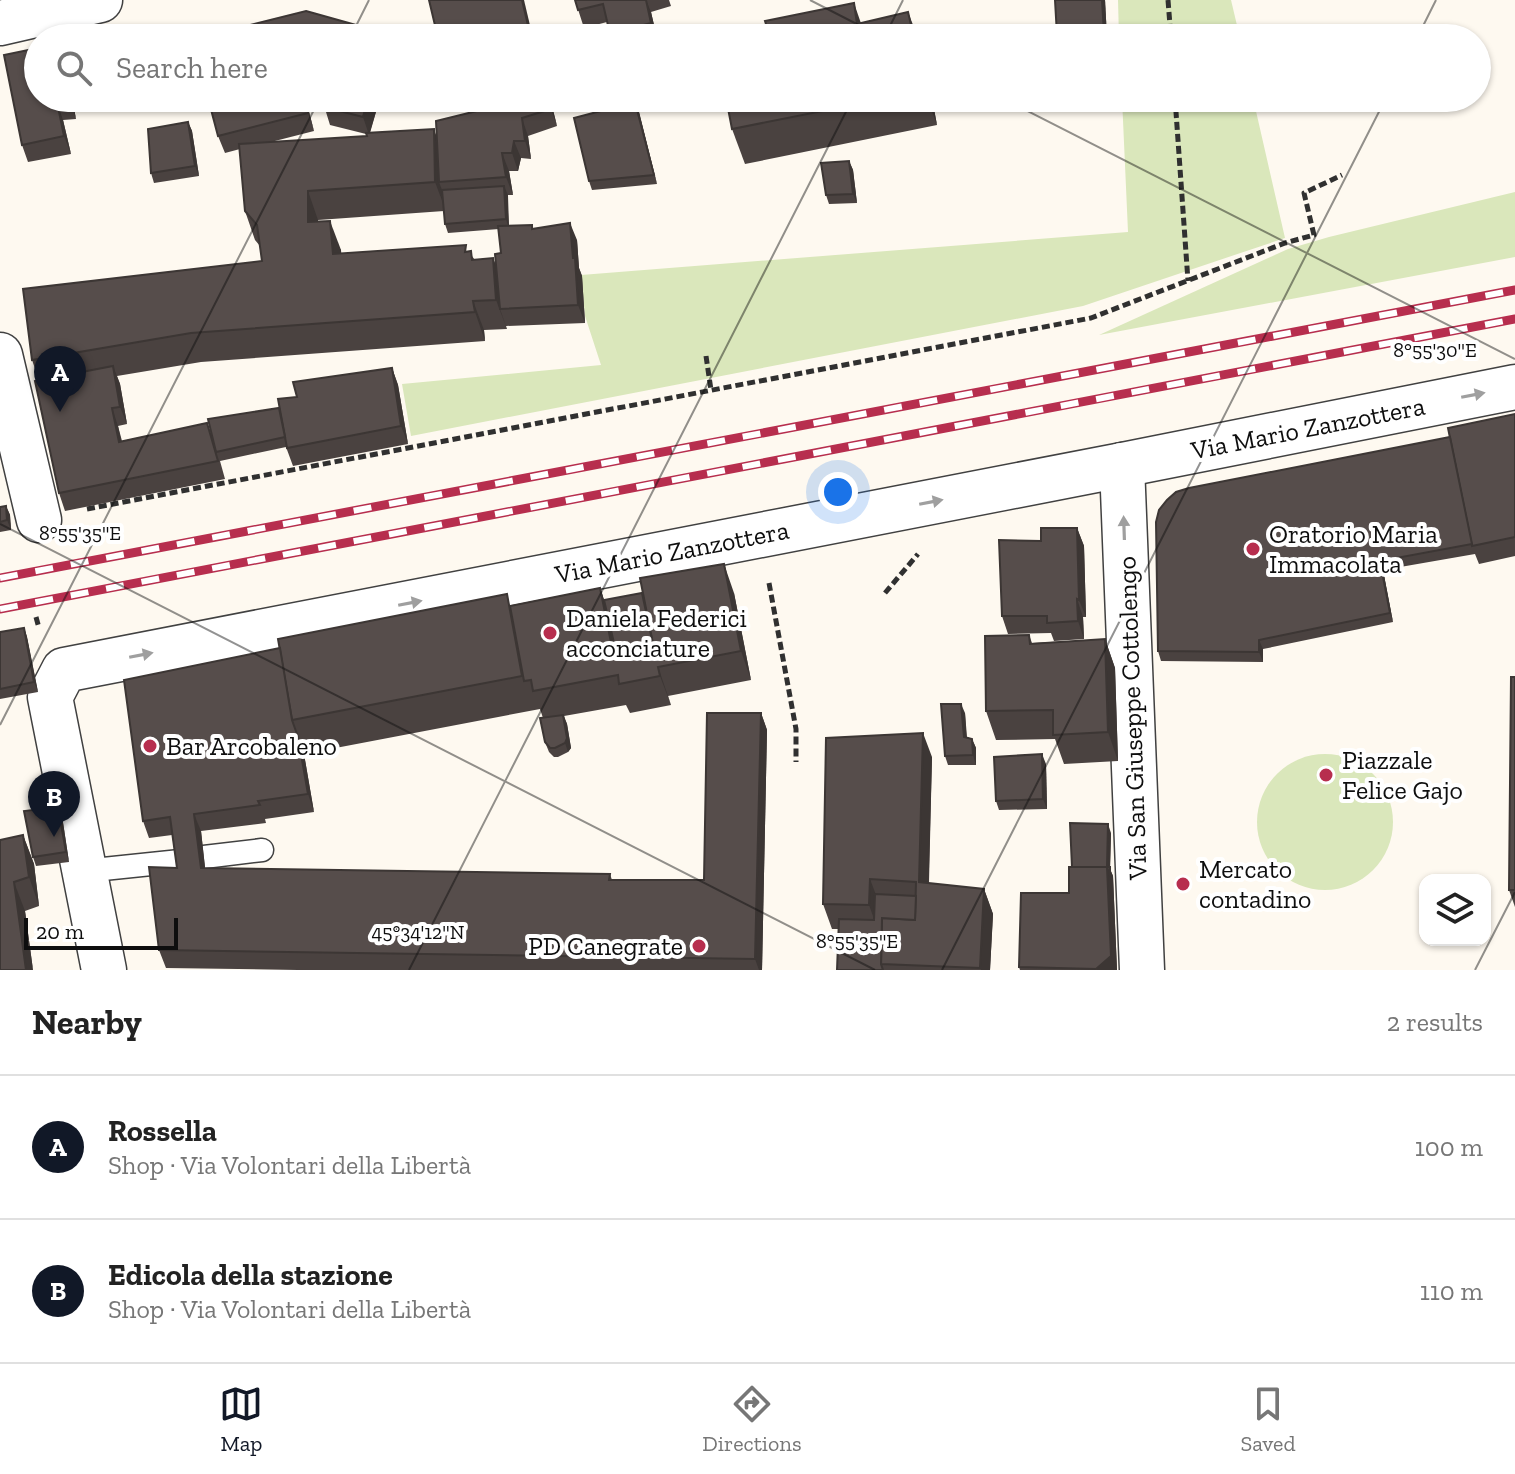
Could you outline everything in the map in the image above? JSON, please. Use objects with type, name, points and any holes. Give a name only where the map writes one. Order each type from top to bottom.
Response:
[{"type":"street","points":[[0,23],[100,0]]},
{"type":"street","points":[[0,355],[39,520]]},
{"type":"street","name":"Via Mario Zanzottera","points":[[84,871],[50,697],[64,670],[1515,387]]},
{"type":"street","name":"Via San Giuseppe Cottolengo","points":[[1122,465],[1142,970]]},
{"type":"street","points":[[84,871],[104,970]]},
{"type":"lane","points":[[204,857],[262,850]]},
{"type":"lane","points":[[84,871],[180,861]]},
{"type":"path","points":[[1168,0],[1170,24]]},
{"type":"path","points":[[1176,112],[1188,281]]},
{"type":"path","points":[[39,520],[139,498],[1091,318],[1285,243],[1314,235],[1304,193],[1342,175]]},
{"type":"path","points":[[706,356],[711,390]]},
{"type":"path","points":[[761,535],[796,729],[796,762]]},
{"type":"green space","points":[[1118,0],[1231,0],[1237,24],[1119,24]]},
{"type":"green space","points":[[1123,112],[1256,112],[1285,238],[1083,306],[411,436],[402,384],[601,365],[585,316],[581,275],[1128,232]]},
{"type":"green space","points":[[1515,192],[1515,257],[1099,335],[1288,249]]},
{"type":"green space","points":[[1325,754],[1351,759],[1373,774],[1388,796],[1393,822],[1388,848],[1373,870],[1351,885],[1325,890],[1299,885],[1277,870],[1262,848],[1257,822],[1262,796],[1277,774],[1299,759]]},
{"type":"building","points":[[429,0],[522,0],[528,24],[435,24]]},
{"type":"building","points":[[575,0],[646,0],[651,23],[608,24],[603,4],[578,10]]},
{"type":"building","points":[[1055,0],[1102,0],[1103,24],[1056,24]]},
{"type":"building","points":[[854,3],[857,24],[766,24],[765,21]]},
{"type":"building","points":[[306,11],[352,24],[254,24]]},
{"type":"building","points":[[908,12],[911,24],[857,24]]},
{"type":"building","points":[[24,51],[24,112],[59,112],[64,136],[22,145],[4,55]]},
{"type":"building","points":[[212,112],[308,113],[218,136]]},
{"type":"building","points":[[344,112],[364,112],[363,117]]},
{"type":"building","points":[[473,112],[541,112],[522,118],[525,141],[514,141],[512,153],[502,153],[506,177],[439,182],[436,121]]},
{"type":"building","points":[[597,112],[638,112],[654,175],[589,181],[574,118]]},
{"type":"building","points":[[729,112],[818,112],[732,129]]},
{"type":"building","points":[[188,122],[195,166],[151,173],[148,129]]},
{"type":"building","points":[[434,129],[435,182],[308,191],[308,222],[330,221],[333,254],[466,245],[465,252],[471,251],[472,260],[493,258],[496,300],[473,301],[475,312],[191,333],[32,360],[23,289],[262,261],[257,225],[245,211],[239,144]]},
{"type":"building","points":[[849,161],[853,194],[826,195],[821,163]]},
{"type":"building","points":[[504,186],[506,219],[445,224],[442,190]]},
{"type":"building","points":[[570,223],[578,305],[500,309],[495,254],[501,253],[498,226],[532,225],[532,229]]},
{"type":"building","points":[[113,366],[120,407],[112,408],[119,442],[207,423],[218,461],[59,493],[35,381]]},
{"type":"building","points":[[392,368],[401,426],[287,448],[278,399],[297,397],[293,382]]},
{"type":"building","points":[[279,408],[285,437],[216,452],[208,419]]},
{"type":"building","points":[[1515,414],[1515,537],[1472,546],[1448,428]]},
{"type":"building","points":[[1450,437],[1472,544],[1380,561],[1390,613],[1259,640],[1259,652],[1158,651],[1156,522],[1159,510],[1176,492]]},
{"type":"building","points":[[6,506],[7,520],[0,522],[0,507]]},
{"type":"building","points":[[1041,528],[1077,528],[1078,621],[1047,623],[1047,616],[1002,616],[999,540],[1041,541]]},
{"type":"building","points":[[724,564],[741,651],[658,667],[660,676],[619,684],[618,675],[533,691],[531,680],[524,681],[510,606],[600,588],[614,657],[654,649],[640,578]]},
{"type":"building","points":[[642,593],[654,649],[617,656],[604,600]]},
{"type":"building","points":[[507,594],[522,676],[292,720],[278,639]]},
{"type":"building","points":[[24,628],[34,682],[0,689],[0,632]]},
{"type":"building","points":[[1029,635],[1030,644],[1105,639],[1108,732],[1053,735],[1053,710],[986,711],[985,636]]},
{"type":"building","points":[[280,648],[308,794],[258,801],[260,805],[194,814],[201,868],[610,874],[609,880],[704,880],[707,713],[761,713],[755,959],[159,950],[149,867],[177,868],[170,817],[143,821],[124,680]]},
{"type":"building","points":[[1511,677],[1515,677],[1515,890],[1509,890]]},
{"type":"building","points":[[941,704],[961,704],[964,737],[972,739],[973,755],[945,756]]},
{"type":"building","points":[[563,715],[567,738],[565,743],[550,748],[545,742],[540,718]]},
{"type":"building","points":[[923,733],[919,882],[984,889],[980,968],[881,964],[882,918],[915,920],[916,882],[870,879],[869,905],[823,904],[826,738]]},
{"type":"building","points":[[1042,754],[1043,799],[996,801],[994,757]]},
{"type":"building","points":[[58,807],[66,852],[33,857],[24,811]]},
{"type":"building","points":[[1070,823],[1108,824],[1107,867],[1072,867]]},
{"type":"building","points":[[23,835],[29,877],[14,882],[26,970],[0,970],[0,840]]},
{"type":"building","points":[[1069,867],[1107,867],[1111,956],[1096,969],[1019,967],[1021,893],[1069,893]]},
{"type":"building","points":[[875,894],[916,896],[915,920],[882,918],[883,970],[837,970],[839,919],[874,920]]},
{"type":"railway","points":[[0,578],[1515,290]]},
{"type":"railway","points":[[0,609],[1515,319]]},
{"type":"place","name":"Rossella","points":[[60,412]]},
{"type":"place","name":"Oratorio Maria Immacolata","points":[[1253,549]]},
{"type":"place","name":"Daniela Federici acconciature","points":[[550,633]]},
{"type":"place","name":"Bar Arcobaleno","points":[[150,746]]},
{"type":"place","name":"Piazzale Felice Gajo","points":[[1326,775]]},
{"type":"place","name":"Edicola della stazione","points":[[54,837]]},
{"type":"place","name":"Mercato contadino","points":[[1183,884]]},
{"type":"place","name":"PD Canegrate","points":[[699,946]]}]
